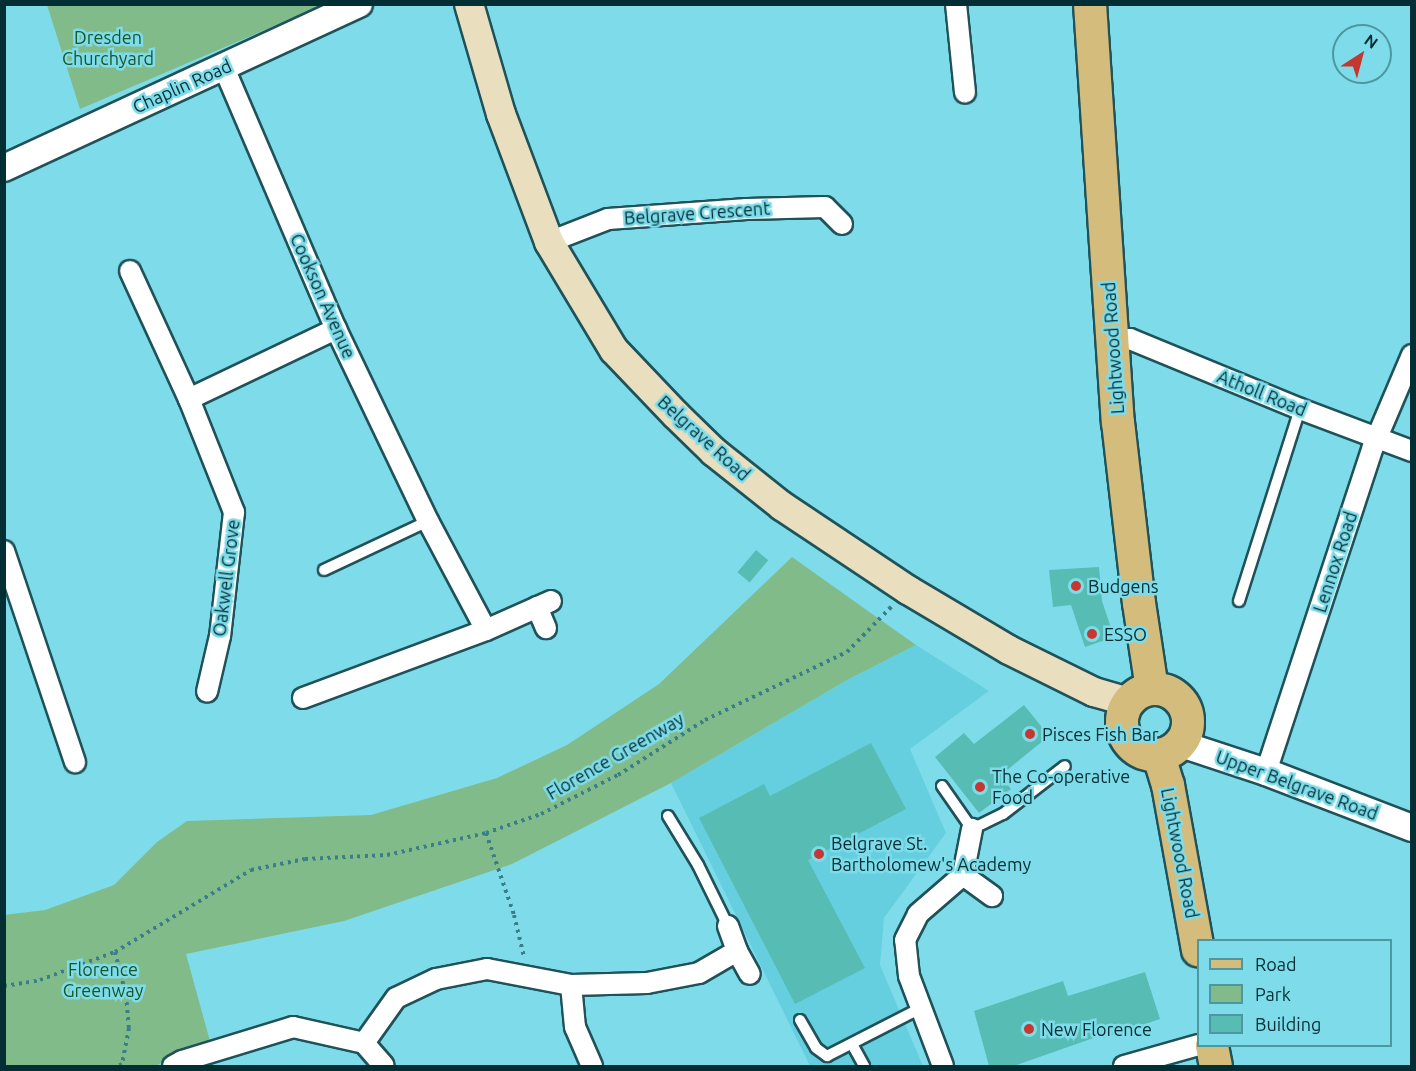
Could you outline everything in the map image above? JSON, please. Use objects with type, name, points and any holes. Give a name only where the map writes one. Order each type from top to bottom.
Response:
[{"type":"main road","name":"Belgrave Road","points":[[469,4],[501,114],[549,242],[614,350],[676,415],[714,452],[782,506],[908,590],[1009,650],[1094,692],[1140,696]]},
{"type":"main road","name":"Lightwood Road","points":[[1090,4],[1112,341],[1138,603],[1140,696]]},
{"type":"main road","points":[[1169,692],[1183,703],[1188,714],[1188,726],[1170,750],[1138,751],[1125,736],[1123,715],[1140,696],[1169,692]]},
{"type":"main road","name":"Lightwood Road","points":[[1170,750],[1168,785],[1197,945]]},
{"type":"main road","points":[[1212,1047],[1216,1066]]},
{"type":"street","name":"Chaplin Road","points":[[4,168],[359,4]]},
{"type":"street","points":[[956,4],[965,93]]},
{"type":"street","name":"Cookson Avenue","points":[[224,68],[336,329],[428,521],[486,630]]},
{"type":"street","name":"Belgrave Crescent","points":[[549,242],[608,219],[747,209],[825,207],[842,224]]},
{"type":"street","name":"Oakwell Grove","points":[[130,271],[189,399],[234,512],[220,636],[207,692]]},
{"type":"street","points":[[189,399],[336,329]]},
{"type":"street","name":"Atholl Road","points":[[1112,341],[1130,339],[1300,409],[1412,451]]},
{"type":"street","name":"Lennox Road","points":[[1266,772],[1378,439],[1412,355]]},
{"type":"street","points":[[4,551],[75,762]]},
{"type":"street","points":[[303,698],[486,630],[544,604],[546,628]]},
{"type":"street","name":"Upper Belgrave Road","points":[[1170,750],[1266,772],[1412,828]]},
{"type":"street","points":[[943,1066],[909,976],[905,940],[918,914],[963,875],[972,829]]},
{"type":"street","points":[[963,875],[992,896]]},
{"type":"street","points":[[728,926],[737,951],[750,974]]},
{"type":"street","points":[[364,1043],[396,998],[436,979],[487,969],[571,985],[647,983],[699,973],[737,951]]},
{"type":"street","points":[[571,985],[575,1026],[592,1066]]},
{"type":"street","points":[[173,1066],[182,1060],[293,1027],[364,1043],[384,1066]]},
{"type":"street","points":[[1124,1066],[1197,1045]]},
{"type":"lane","points":[[1239,601],[1300,409]]},
{"type":"lane","points":[[324,570],[428,521]]},
{"type":"lane","points":[[942,786],[972,829],[1003,814],[1065,766]]},
{"type":"lane","points":[[668,816],[698,865],[728,926]]},
{"type":"lane","points":[[800,1020],[816,1048],[827,1056],[921,1008]]},
{"type":"lane","points":[[852,1044],[864,1066]]},
{"type":"path","name":"Florence Greenway","points":[[4,986],[40,980],[115,952],[251,870],[305,859],[387,855],[486,833],[560,804],[618,775],[705,720],[847,652],[908,590]]},
{"type":"path","points":[[486,833],[514,915],[528,975]]},
{"type":"path","points":[[115,952],[126,995],[129,1028],[122,1066]]},
{"type":"shaded area","name":"Belgrave St. Bartholomew's Academy","points":[[916,645],[989,691],[910,749],[946,833],[884,918],[880,965],[923,1066],[810,1066],[671,783],[847,680]]},
{"type":"green space","name":"Dresden Churchyard","points":[[47,4],[323,5],[80,109]]},
{"type":"green space","name":"Florence Greenway","points":[[792,557],[916,645],[847,680],[671,783],[512,864],[344,921],[186,954],[210,1041],[176,1054],[156,1066],[5,1066],[4,915],[45,910],[114,885],[157,842],[187,821],[371,815],[497,778],[567,745],[659,684]]},
{"type":"building","points":[[756,550],[768,560],[750,582],[737,572]]},
{"type":"building","points":[[1099,567],[1102,601],[1114,637],[1085,647],[1071,605],[1053,607],[1049,570]]},
{"type":"building","points":[[1024,705],[1049,736],[1001,775],[1011,789],[979,813],[935,757],[964,733],[974,744]]},
{"type":"building","points":[[871,743],[906,809],[808,860],[865,968],[795,1004],[699,818],[764,784],[770,796]]},
{"type":"building","name":"New Florence","points":[[1145,972],[1160,1019],[1103,1038],[1102,1035],[1014,1066],[989,1066],[974,1011],[1063,981],[1068,996]]},
{"type":"place","name":"Budgens","points":[[1076,586]]},
{"type":"place","name":"ESSO","points":[[1092,634]]},
{"type":"place","name":"Pisces Fish Bar","points":[[1030,734]]},
{"type":"place","name":"The Co-operative Food","points":[[980,787]]},
{"type":"place","name":"Belgrave St. Bartholomew's Academy","points":[[819,854]]},
{"type":"place","name":"New Florence","points":[[1029,1029]]}]
